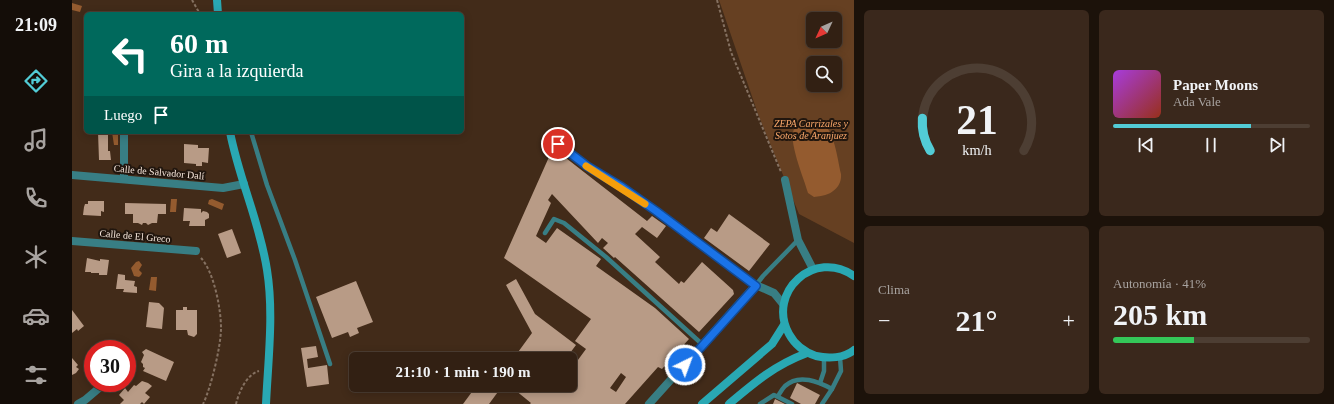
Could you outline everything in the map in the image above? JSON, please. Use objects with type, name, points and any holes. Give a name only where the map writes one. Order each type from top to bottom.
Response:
[{"type":"main road","points":[[217,0],[218,12]]},
{"type":"main road","points":[[231,134],[261,242],[269,282],[270,311],[266,404]]},
{"type":"main road","points":[[852,272],[824,267],[813,270],[799,277],[788,289],[783,304],[782,315],[784,325],[793,342],[807,353],[824,358],[840,357],[853,351]]},
{"type":"main road","points":[[702,404],[772,344],[784,325]]},
{"type":"main road","points":[[730,404],[761,377],[790,360],[807,353]]},
{"type":"street","points":[[124,134],[124,179]]},
{"type":"street","name":"Calle de Salvador Dalí","points":[[72,175],[223,188],[244,184]]},
{"type":"street","points":[[784,180],[798,240],[813,270]]},
{"type":"street","name":"Calle de El Greco","points":[[72,241],[196,251]]},
{"type":"street","points":[[649,404],[756,286],[774,293],[783,304]]},
{"type":"street","points":[[78,404],[86,400],[95,392]]},
{"type":"lane","points":[[252,134],[267,185],[300,273],[330,364]]},
{"type":"lane","points":[[558,144],[587,166],[622,187],[656,211],[756,286],[763,276],[798,240]]},
{"type":"lane","points":[[545,233],[554,219],[564,223],[606,257],[703,345]]},
{"type":"lane","points":[[822,404],[841,371],[840,357]]},
{"type":"lane","points":[[820,383],[824,371],[824,358]]},
{"type":"lane","points":[[778,396],[786,385],[796,380],[805,379],[820,383],[832,389]]},
{"type":"lane","points":[[760,404],[774,394],[792,404]]},
{"type":"path","points":[[192,0],[199,12]]},
{"type":"path","points":[[717,0],[731,52],[784,180]]},
{"type":"path","points":[[196,251],[205,262],[212,278],[218,302],[221,328],[217,357],[212,378],[203,404]]},
{"type":"path","points":[[236,404],[239,394],[254,373],[257,371],[268,371]]},
{"type":"green space","name":"ZEPA Carrizales y Sotos de Aranjuez","points":[[719,0],[854,0],[854,243],[799,214],[758,114]]},
{"type":"shaded area","points":[[72,3],[82,6],[80,12],[72,10]]},
{"type":"shaded area","points":[[821,121],[826,126],[832,138],[837,153],[841,178],[836,189],[825,195],[814,197],[808,193],[800,170],[794,149],[793,133],[795,128],[800,125]]},
{"type":"shaded area","points":[[112,134],[118,134],[118,145],[114,145]]},
{"type":"shaded area","points":[[171,199],[177,199],[176,212],[170,212]]},
{"type":"shaded area","points":[[212,199],[224,204],[222,210],[208,204],[209,200]]},
{"type":"shaded area","points":[[139,261],[142,265],[139,270],[142,273],[139,277],[134,276],[131,268],[136,262]]},
{"type":"shaded area","points":[[151,277],[157,277],[156,291],[149,290]]},
{"type":"building","points":[[98,134],[108,134],[108,151],[110,151],[111,160],[99,160]]},
{"type":"building","points":[[184,144],[198,145],[198,148],[209,148],[208,163],[202,162],[202,166],[196,166],[196,164],[184,163]]},
{"type":"building","points":[[553,148],[647,221],[652,216],[666,226],[657,238],[642,227],[635,234],[660,257],[655,262],[679,284],[681,281],[684,283],[702,262],[733,290],[734,294],[699,332],[603,248],[608,243],[602,238],[598,243],[552,194],[548,200],[551,203],[536,236],[546,243],[557,228],[601,259],[596,266],[655,308],[689,339],[662,369],[658,367],[625,404],[530,404],[531,403],[517,392],[577,392],[577,361],[586,349],[575,341],[591,319],[504,258]],"holes":[[[621,373],[626,377],[616,392],[610,388]]]},
{"type":"building","points":[[88,201],[104,201],[104,212],[101,211],[101,216],[83,215],[85,204],[88,204]]},
{"type":"building","points":[[125,203],[166,204],[166,214],[158,214],[157,223],[148,225],[143,223],[142,225],[133,223],[133,214],[125,214]]},
{"type":"building","points":[[184,208],[201,209],[201,213],[203,211],[207,212],[209,214],[209,218],[205,220],[205,226],[189,226],[190,221],[183,221]]},
{"type":"building","points":[[729,214],[770,244],[749,271],[704,238],[711,228],[717,232]]},
{"type":"building","points":[[232,229],[241,253],[227,258],[218,234]]},
{"type":"building","points":[[87,258],[100,261],[100,259],[109,260],[107,275],[85,272]]},
{"type":"building","points":[[118,274],[125,275],[125,280],[135,281],[134,286],[137,287],[137,293],[123,292],[124,289],[116,289]]},
{"type":"building","points":[[516,279],[535,314],[576,345],[571,352],[518,352],[532,333],[506,285]]},
{"type":"building","points":[[356,281],[373,322],[357,328],[359,333],[350,337],[348,332],[332,338],[316,297]]},
{"type":"building","points":[[149,302],[159,303],[164,308],[162,329],[146,327]]},
{"type":"building","points":[[183,307],[187,307],[187,310],[197,310],[197,334],[194,337],[188,335],[187,330],[176,330],[176,310],[183,310]]},
{"type":"building","points":[[72,310],[84,326],[78,331],[77,329],[72,333]]},
{"type":"building","points":[[316,346],[318,357],[307,359],[308,368],[327,365],[329,384],[307,387],[301,348]]},
{"type":"building","points":[[146,349],[174,362],[166,381],[143,371],[145,368],[141,362],[144,355],[142,352]]},
{"type":"building","points":[[72,358],[78,365],[76,367],[79,369],[72,375]]},
{"type":"building","points":[[142,381],[152,386],[145,393],[150,397],[144,404],[142,402],[140,404],[120,404],[124,400],[119,395],[122,392],[136,392],[136,386]]},
{"type":"building","points":[[797,383],[820,395],[815,404],[801,404],[790,398]]},
{"type":"building","points":[[472,392],[498,392],[489,404],[463,404]]},
{"type":"building","points":[[775,399],[785,404],[773,404]]},
{"type":"slow traffic","points":[[586,166],[622,187],[645,204]]},
{"type":"route","points":[[558,144],[587,166],[622,187],[656,211],[753,282],[756,286],[685,365]]}]
